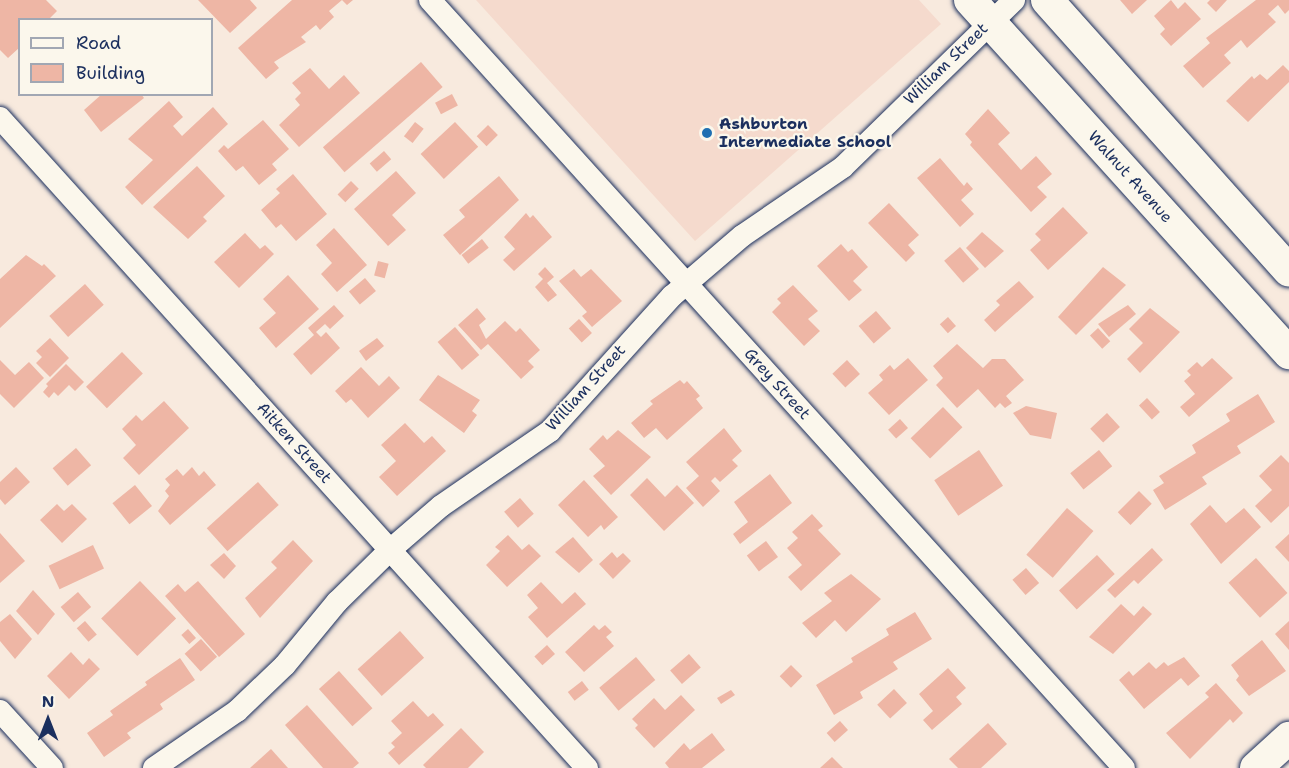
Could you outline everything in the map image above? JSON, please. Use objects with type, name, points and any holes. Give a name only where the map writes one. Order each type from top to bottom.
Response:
[{"type":"street","name":"Grey Street","points":[[430,0],[1124,768]]},
{"type":"street","name":"William Street","points":[[154,768],[237,711],[264,687],[337,602],[390,550],[441,506],[550,431],[642,326],[742,236],[843,167],[980,11],[1014,0]]},
{"type":"street","points":[[1047,0],[1289,271]]},
{"type":"street","name":"Walnut Avenue","points":[[980,11],[1289,353]]},
{"type":"street","name":"Aitken Street","points":[[0,118],[587,768]]},
{"type":"street","points":[[0,711],[52,768]]},
{"type":"street","points":[[1256,768],[1289,738]]},
{"type":"shaded area","name":"Ashburton Intermediate School","points":[[476,0],[919,0],[941,24],[695,241]]},
{"type":"building","points":[[0,0],[46,0],[57,11],[50,18],[18,18],[18,49],[8,58],[0,50]]},
{"type":"building","points":[[198,0],[250,0],[257,8],[230,33]]},
{"type":"building","points":[[292,0],[342,0],[329,11],[334,17],[320,30],[316,25],[301,37],[306,42],[274,62],[279,68],[266,79],[238,48]]},
{"type":"building","points":[[342,0],[353,0],[347,5]]},
{"type":"building","points":[[1120,0],[1147,0],[1132,14]]},
{"type":"building","points":[[1171,0],[1178,9],[1185,2],[1201,19],[1171,46],[1160,34],[1165,29],[1154,16]]},
{"type":"building","points":[[1210,0],[1227,0],[1216,12],[1207,3]]},
{"type":"building","points":[[1256,0],[1289,0],[1289,10],[1285,14],[1278,5],[1268,14],[1276,22],[1247,48],[1241,40],[1224,55],[1231,63],[1203,88],[1183,66],[1210,43],[1206,38]]},
{"type":"building","points":[[421,62],[443,87],[345,172],[323,147]]},
{"type":"building","points":[[1283,65],[1289,71],[1289,82],[1248,122],[1226,101],[1252,76],[1254,79],[1260,74],[1267,80]]},
{"type":"building","points":[[310,68],[329,89],[344,75],[360,93],[299,147],[279,125],[300,105],[295,99],[301,93],[292,83]]},
{"type":"building","points":[[452,94],[458,106],[441,114],[435,103]]},
{"type":"building","points":[[100,96],[142,96],[144,98],[101,132],[84,110]]},
{"type":"building","points":[[169,101],[183,117],[173,126],[182,136],[213,107],[228,124],[142,205],[125,187],[153,160],[128,139]]},
{"type":"building","points":[[988,109],[1010,133],[998,144],[1021,170],[1036,156],[1052,174],[1037,187],[1047,197],[1031,212],[970,145],[972,142],[965,134]]},
{"type":"building","points":[[263,120],[289,149],[272,164],[277,170],[259,185],[243,166],[236,171],[218,151],[224,145],[228,149]]},
{"type":"building","points":[[415,122],[424,129],[413,143],[404,136]]},
{"type":"building","points":[[455,122],[478,147],[444,179],[421,154]]},
{"type":"building","points":[[488,125],[498,135],[487,146],[477,136]]},
{"type":"building","points":[[384,151],[391,159],[377,172],[370,163]]},
{"type":"building","points":[[940,158],[964,186],[967,182],[973,189],[961,200],[974,214],[960,227],[917,178]]},
{"type":"building","points":[[197,166],[225,196],[203,217],[207,221],[188,239],[153,207]]},
{"type":"building","points":[[396,171],[416,193],[392,215],[406,230],[388,246],[354,209]]},
{"type":"building","points":[[293,174],[327,214],[296,241],[281,224],[276,228],[261,210],[280,193],[276,189]]},
{"type":"building","points":[[499,176],[519,200],[460,255],[443,235],[465,217],[459,210]]},
{"type":"building","points":[[351,181],[359,189],[345,202],[338,194]]},
{"type":"building","points":[[889,203],[919,235],[908,245],[915,253],[906,262],[868,223]]},
{"type":"building","points":[[1063,207],[1088,233],[1048,270],[1030,250],[1041,240],[1035,234]]},
{"type":"building","points":[[526,213],[530,218],[533,215],[552,237],[514,271],[503,260],[515,249],[504,237]]},
{"type":"building","points":[[334,228],[367,265],[337,292],[321,274],[332,263],[316,245]]},
{"type":"building","points":[[982,232],[1004,251],[985,268],[966,248]]},
{"type":"building","points":[[245,233],[260,249],[265,245],[274,254],[239,288],[214,262]]},
{"type":"building","points":[[482,239],[489,248],[468,264],[462,255]]},
{"type":"building","points":[[841,244],[848,252],[852,249],[868,267],[853,281],[862,290],[849,301],[817,266]]},
{"type":"building","points":[[960,247],[979,269],[963,283],[944,261]]},
{"type":"building","points":[[26,255],[42,266],[44,264],[56,276],[0,328],[0,279]]},
{"type":"building","points":[[378,261],[389,264],[385,278],[374,275]]},
{"type":"building","points":[[545,267],[554,277],[547,283],[557,295],[548,302],[535,287],[543,279],[538,274]]},
{"type":"building","points":[[1103,267],[1126,285],[1076,335],[1058,317]]},
{"type":"building","points":[[574,269],[581,277],[591,269],[622,301],[592,327],[582,316],[587,312],[559,281]]},
{"type":"building","points":[[288,275],[319,309],[276,348],[259,328],[276,313],[263,299]]},
{"type":"building","points":[[365,278],[376,291],[360,305],[349,291]]},
{"type":"building","points":[[1019,281],[1034,297],[995,332],[984,320],[1000,305],[996,301]]},
{"type":"building","points":[[85,284],[104,305],[68,337],[49,316]]},
{"type":"building","points":[[793,285],[818,311],[808,319],[820,331],[804,346],[772,312],[781,303],[777,299]]},
{"type":"building","points":[[334,305],[344,316],[330,329],[325,324],[316,332],[321,337],[326,332],[340,348],[311,375],[293,354],[314,335],[308,328]]},
{"type":"building","points":[[1128,305],[1136,314],[1109,337],[1098,324]]},
{"type":"building","points":[[477,308],[486,319],[479,325],[486,339],[505,321],[516,332],[520,328],[540,350],[528,361],[534,367],[521,379],[488,344],[481,350],[458,325]]},
{"type":"building","points":[[1150,308],[1180,332],[1140,373],[1127,359],[1143,343],[1129,329]]},
{"type":"building","points":[[876,311],[891,328],[874,343],[859,326]]},
{"type":"building","points":[[948,317],[956,326],[948,333],[940,324]]},
{"type":"building","points":[[579,319],[592,333],[582,342],[569,329]]},
{"type":"building","points":[[455,327],[479,355],[462,370],[438,342]]},
{"type":"building","points":[[1098,328],[1110,341],[1102,349],[1090,336]]},
{"type":"building","points":[[50,338],[69,358],[50,377],[36,363],[42,357],[36,351]]},
{"type":"building","points":[[377,338],[384,346],[366,361],[359,351]]},
{"type":"building","points":[[957,344],[983,368],[992,359],[1005,359],[1024,380],[1006,396],[1012,403],[1005,408],[1000,403],[995,408],[978,389],[957,408],[936,385],[943,378],[933,366]]},
{"type":"building","points":[[122,352],[143,374],[107,408],[86,387]]},
{"type":"building","points":[[908,358],[928,380],[889,415],[868,393],[883,380],[879,375],[890,365],[894,370]]},
{"type":"building","points":[[1212,358],[1233,378],[1189,417],[1180,407],[1195,394],[1184,381],[1191,375],[1187,371],[1197,362],[1202,367]]},
{"type":"building","points":[[0,360],[15,375],[29,362],[44,378],[14,408],[0,394]]},
{"type":"building","points":[[847,360],[860,374],[845,388],[832,374]]},
{"type":"building","points":[[66,364],[84,382],[75,391],[69,385],[58,396],[54,392],[49,398],[43,392],[48,386],[46,384]]},
{"type":"building","points":[[361,367],[379,386],[389,376],[400,388],[368,418],[351,399],[346,403],[335,391]]},
{"type":"building","points":[[438,375],[480,400],[472,411],[477,415],[464,433],[419,400]]},
{"type":"building","points":[[680,380],[684,384],[687,381],[700,396],[696,399],[703,408],[667,440],[656,428],[644,438],[631,423],[653,404],[650,401]]},
{"type":"building","points":[[1258,394],[1275,422],[1237,446],[1241,453],[1202,477],[1207,484],[1165,510],[1153,490],[1164,483],[1159,476],[1196,453],[1192,445],[1230,421],[1226,414]]},
{"type":"building","points":[[1147,398],[1160,412],[1152,419],[1139,406]]},
{"type":"building","points":[[164,401],[189,428],[139,475],[123,458],[136,445],[122,429],[136,415],[142,421]]},
{"type":"building","points":[[1026,406],[1057,413],[1051,439],[1030,435],[1013,413]]},
{"type":"building","points":[[943,407],[962,427],[930,458],[911,438]]},
{"type":"building","points":[[1107,413],[1120,427],[1103,443],[1090,429]]},
{"type":"building","points":[[900,419],[908,428],[896,439],[888,430]]},
{"type":"building","points":[[405,423],[424,443],[432,436],[446,451],[397,496],[379,477],[396,461],[381,445]]},
{"type":"building","points":[[724,428],[742,451],[732,460],[738,466],[720,482],[715,477],[711,481],[720,491],[703,507],[686,488],[699,476],[686,462]]},
{"type":"building","points":[[618,430],[651,457],[611,495],[593,476],[605,466],[589,449],[603,435],[607,440]]},
{"type":"building","points":[[76,448],[91,465],[68,486],[53,468]]},
{"type":"building","points":[[979,450],[1003,486],[958,516],[934,480]]},
{"type":"building","points":[[1099,450],[1112,466],[1083,490],[1070,473]]},
{"type":"building","points":[[1281,455],[1289,463],[1289,506],[1271,523],[1255,506],[1272,490],[1259,476]]},
{"type":"building","points":[[16,467],[30,482],[5,505],[0,499],[0,482]]},
{"type":"building","points":[[192,467],[199,476],[204,471],[216,485],[170,525],[158,511],[169,496],[165,491],[170,485],[165,479],[177,469],[183,476]]},
{"type":"building","points":[[770,474],[792,503],[740,544],[733,534],[748,522],[734,502]]},
{"type":"building","points":[[647,478],[665,497],[677,485],[694,503],[664,531],[630,495]]},
{"type":"building","points":[[584,480],[618,517],[604,530],[601,525],[588,537],[558,505]]},
{"type":"building","points":[[258,482],[279,505],[227,551],[207,528]]},
{"type":"building","points":[[135,485],[152,506],[129,524],[112,503]]},
{"type":"building","points":[[1139,491],[1152,504],[1131,525],[1118,512]]},
{"type":"building","points":[[520,498],[534,514],[518,528],[504,512]]},
{"type":"building","points":[[57,504],[64,511],[72,504],[87,519],[62,543],[40,520]]},
{"type":"building","points":[[1210,505],[1226,523],[1244,508],[1261,527],[1221,564],[1190,524]]},
{"type":"building","points":[[1067,508],[1093,531],[1053,578],[1026,555]]},
{"type":"building","points":[[812,514],[823,526],[818,530],[841,554],[801,591],[788,577],[802,565],[787,548],[798,538],[792,532]]},
{"type":"building","points":[[0,533],[25,561],[0,583]]},
{"type":"building","points":[[1289,534],[1289,562],[1275,547]]},
{"type":"building","points":[[508,535],[522,550],[529,544],[541,556],[507,587],[486,565],[500,551],[495,547]]},
{"type":"building","points":[[573,537],[593,560],[579,573],[555,552]]},
{"type":"building","points":[[293,540],[313,561],[260,618],[245,598],[277,568],[271,562]]},
{"type":"building","points":[[766,541],[778,557],[759,571],[747,555]]},
{"type":"building","points":[[93,545],[104,569],[60,589],[49,566]]},
{"type":"building","points":[[1152,548],[1163,560],[1138,584],[1134,580],[1115,598],[1107,590]]},
{"type":"building","points":[[612,552],[617,558],[623,553],[631,561],[613,579],[599,564]]},
{"type":"building","points":[[224,553],[236,566],[224,579],[210,565]]},
{"type":"building","points":[[1097,555],[1115,574],[1077,609],[1059,590]]},
{"type":"building","points":[[1256,558],[1287,593],[1260,618],[1229,583]]},
{"type":"building","points":[[1026,568],[1039,583],[1026,595],[1012,580]]},
{"type":"building","points":[[851,574],[881,599],[846,632],[835,620],[816,638],[802,623],[832,601],[824,593]]},
{"type":"building","points":[[140,581],[176,618],[137,656],[101,619]]},
{"type":"building","points":[[198,581],[245,634],[219,657],[165,596],[178,584],[185,592]]},
{"type":"building","points":[[541,582],[562,604],[575,592],[586,604],[547,638],[528,617],[538,608],[527,595]]},
{"type":"building","points":[[33,590],[55,614],[38,635],[16,611]]},
{"type":"building","points":[[78,592],[91,607],[74,622],[61,607]]},
{"type":"building","points":[[1121,604],[1134,616],[1143,606],[1152,614],[1113,654],[1089,637]]},
{"type":"building","points":[[915,612],[932,639],[893,662],[898,669],[860,692],[863,698],[834,715],[816,685],[853,662],[851,658],[889,635],[886,629]]},
{"type":"building","points":[[10,614],[32,639],[15,659],[0,641],[0,622]]},
{"type":"building","points":[[85,621],[97,635],[89,642],[77,628]]},
{"type":"building","points":[[1289,621],[1289,650],[1275,634]]},
{"type":"building","points":[[594,625],[599,630],[605,625],[612,632],[606,637],[614,646],[584,672],[565,652]]},
{"type":"building","points":[[188,629],[196,638],[189,644],[181,635]]},
{"type":"building","points":[[400,631],[424,658],[382,696],[358,669]]},
{"type":"building","points":[[201,639],[217,657],[201,672],[185,654]]},
{"type":"building","points":[[1262,640],[1286,671],[1249,696],[1236,680],[1239,676],[1231,665]]},
{"type":"building","points":[[547,645],[555,654],[542,665],[534,656]]},
{"type":"building","points":[[71,652],[83,665],[89,658],[100,669],[69,699],[47,676]]},
{"type":"building","points":[[689,654],[701,668],[682,684],[670,670]]},
{"type":"building","points":[[636,657],[655,680],[619,711],[599,688]]},
{"type":"building","points":[[1184,657],[1200,676],[1188,686],[1181,678],[1144,709],[1119,680],[1129,671],[1133,676],[1149,662],[1156,669],[1164,662],[1168,666]]},
{"type":"building","points":[[180,658],[195,680],[160,704],[163,709],[127,733],[131,738],[104,757],[87,733],[113,715],[110,711],[147,685],[145,682]]},
{"type":"building","points":[[791,665],[802,676],[791,688],[780,676]]},
{"type":"building","points":[[948,668],[966,688],[956,697],[962,704],[932,730],[923,720],[933,711],[919,694]]},
{"type":"building","points":[[339,671],[372,708],[352,726],[319,689]]},
{"type":"building","points":[[582,681],[589,690],[575,701],[568,692]]},
{"type":"building","points":[[1216,683],[1243,713],[1233,723],[1230,719],[1190,759],[1166,733],[1209,697],[1205,693]]},
{"type":"building","points":[[894,689],[907,703],[890,719],[877,705]]},
{"type":"building","points":[[731,690],[735,695],[721,704],[717,698]]},
{"type":"building","points":[[681,695],[695,710],[654,748],[635,728],[638,725],[632,719],[654,698],[665,710]]},
{"type":"building","points":[[413,701],[428,717],[433,713],[444,725],[399,765],[388,753],[395,747],[391,743],[402,733],[391,721]]},
{"type":"building","points":[[307,705],[359,763],[353,768],[323,768],[285,725]]},
{"type":"building","points":[[840,721],[848,730],[835,742],[827,733]]},
{"type":"building","points":[[988,723],[1007,744],[981,768],[958,768],[949,759]]},
{"type":"building","points":[[461,728],[484,752],[468,768],[426,768],[423,765]]},
{"type":"building","points":[[712,733],[725,750],[702,768],[669,768],[665,763],[684,743],[690,750]]},
{"type":"building","points":[[271,749],[288,768],[250,768]]},
{"type":"building","points":[[832,757],[843,768],[820,768]]},
{"type":"place","name":"Ashburton Intermediate School","points":[[707,133]]}]
